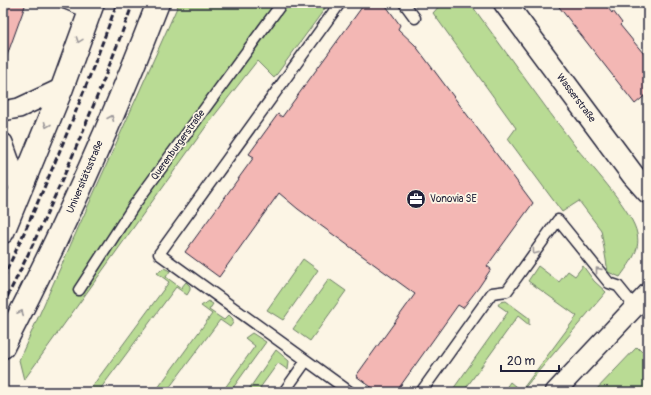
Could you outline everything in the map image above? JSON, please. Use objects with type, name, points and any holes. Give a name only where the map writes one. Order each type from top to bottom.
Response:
[{"type":"main road","name":"Universitätsstraße","points":[[3,347],[74,205],[158,3]]},
{"type":"main road","name":"Wasserstraße","points":[[505,3],[633,175],[648,192]]},
{"type":"main road","points":[[3,232],[62,88],[91,8]]},
{"type":"street","points":[[3,111],[19,108],[62,88]]},
{"type":"street","points":[[3,143],[20,191]]},
{"type":"street","points":[[555,392],[648,293]]},
{"type":"lane","points":[[64,3],[91,8]]},
{"type":"lane","name":"Querenburgerstraße","points":[[79,290],[135,204],[282,3]]},
{"type":"lane","points":[[340,3],[159,254],[350,392]]},
{"type":"lane","points":[[404,3],[415,18]]},
{"type":"lane","points":[[421,392],[492,293],[507,291],[558,220],[609,283],[618,286],[635,307]]},
{"type":"lane","points":[[284,392],[306,361]]},
{"type":"green space","points":[[179,3],[329,3],[274,78],[257,61],[210,121],[24,380],[19,360]]},
{"type":"green space","points":[[442,3],[470,3],[564,132],[612,191],[629,215],[634,225],[638,240],[636,252],[620,277],[608,272],[601,230],[579,201],[562,212],[508,139],[516,128],[433,13]]},
{"type":"green space","points":[[303,259],[318,270],[283,320],[267,310]]},
{"type":"green space","points":[[538,266],[559,282],[568,271],[575,276],[583,266],[594,281],[606,292],[521,392],[503,392],[510,382],[521,391],[577,316],[528,281]]},
{"type":"green space","points":[[164,268],[170,271],[166,277],[181,288],[186,282],[190,286],[190,290],[187,295],[176,287],[98,392],[88,392],[169,282],[157,273]]},
{"type":"green space","points":[[329,279],[346,291],[310,341],[293,329]]},
{"type":"green space","points":[[208,301],[213,304],[209,310],[224,320],[229,315],[233,319],[233,323],[230,327],[220,320],[166,392],[155,392],[212,314],[201,306]]},
{"type":"green space","points":[[506,301],[529,318],[529,325],[518,316],[463,392],[451,392],[508,312],[498,305],[500,302]]},
{"type":"green space","points":[[252,333],[266,342],[230,392],[222,392],[255,346],[245,338]]},
{"type":"green space","points":[[637,347],[648,358],[648,392],[594,392]]},
{"type":"green space","points":[[276,350],[289,361],[288,370],[278,363],[257,392],[247,392]]},
{"type":"building","points":[[3,3],[26,3],[5,61],[3,61]]},
{"type":"building","name":"Vonovia SE","points":[[365,3],[384,3],[400,25],[398,29],[415,45],[533,203],[487,266],[491,269],[479,287],[463,308],[458,305],[396,392],[378,392],[356,376],[415,294],[298,209],[279,193],[219,277],[185,252],[254,157],[249,154],[278,114],[282,117]]},
{"type":"building","points":[[556,3],[604,3],[612,13],[613,11],[622,23],[620,25],[648,59],[648,93],[635,104]]},
{"type":"railway","points":[[3,278],[63,142],[117,3]]},
{"type":"railway","points":[[3,305],[56,194],[104,80],[133,3]]},
{"type":"place","name":"Vonovia SE","points":[[416,199]]}]
